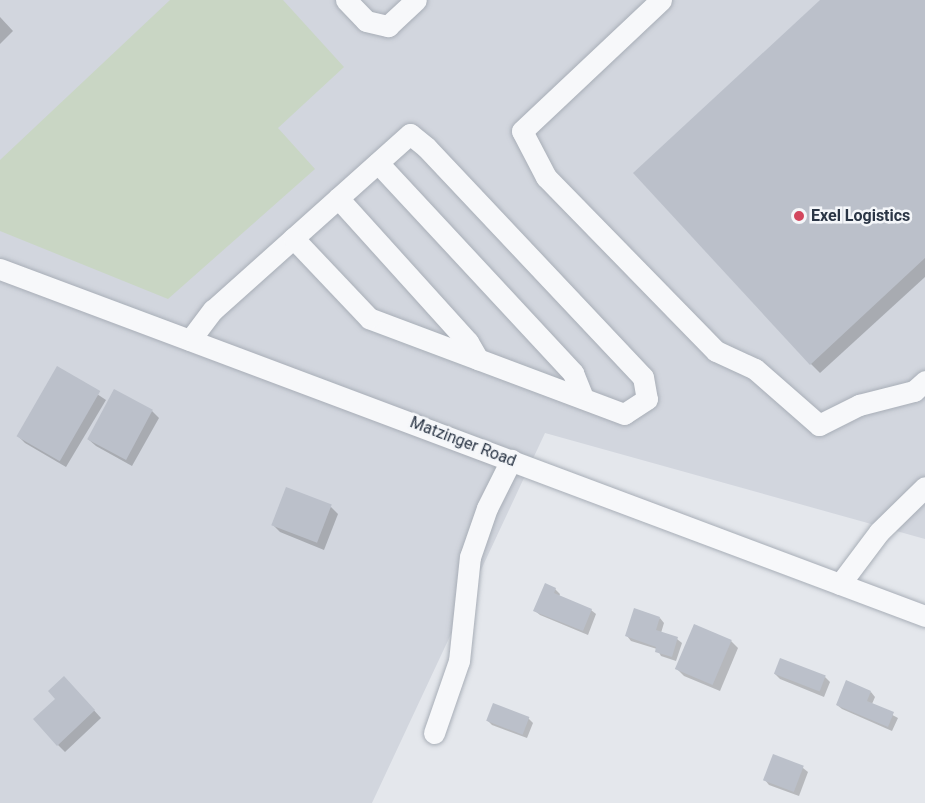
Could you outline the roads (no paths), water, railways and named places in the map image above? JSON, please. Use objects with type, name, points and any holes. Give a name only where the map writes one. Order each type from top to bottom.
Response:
[{"type":"street","points":[[346,0],[366,21],[388,26],[416,0]]},
{"type":"street","points":[[661,0],[522,131],[546,177],[716,351],[755,369],[819,425],[859,405],[914,391],[925,381]]},
{"type":"street","points":[[190,340],[213,310],[293,238],[410,134],[426,147],[643,377],[647,399],[624,414],[369,318],[293,238]]},
{"type":"street","points":[[378,163],[573,372],[583,398]]},
{"type":"street","points":[[338,198],[468,342],[478,359]]},
{"type":"street","name":"Matzinger Road","points":[[0,269],[925,616]]},
{"type":"street","points":[[434,733],[459,660],[470,556],[487,508],[511,460]]},
{"type":"street","points":[[840,584],[879,532],[925,486]]},
{"type":"place","name":"Exel Logistics","points":[[799,216]]}]
